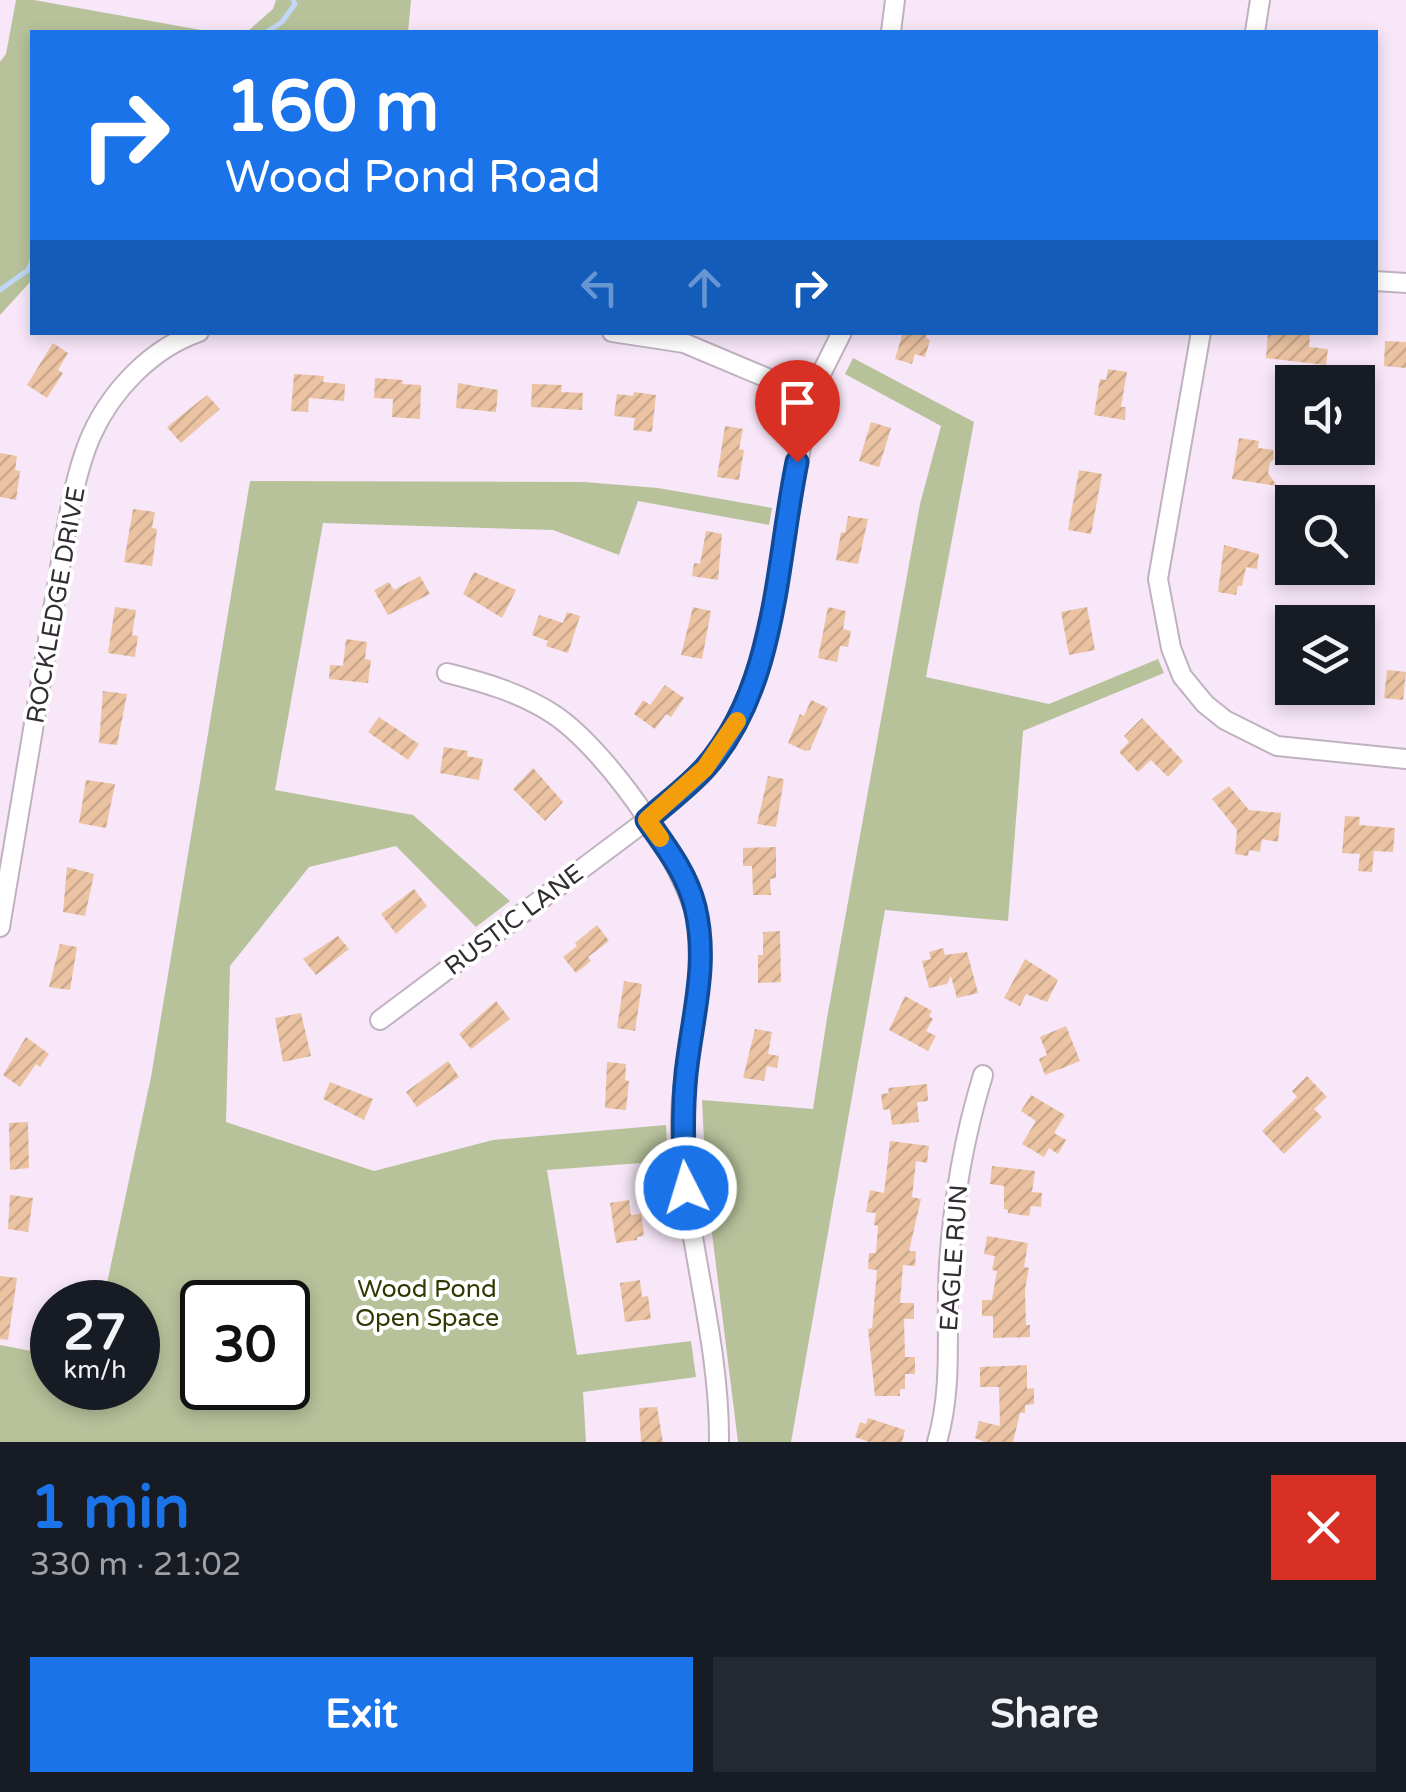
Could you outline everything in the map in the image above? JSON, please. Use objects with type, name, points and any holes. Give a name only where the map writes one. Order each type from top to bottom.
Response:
[{"type":"street","points":[[891,30],[896,0]]},
{"type":"street","points":[[1255,30],[1260,0]]},
{"type":"street","points":[[1378,280],[1406,283]]},
{"type":"street","name":"ROCKLEDGE DRIVE","points":[[0,926],[80,467],[107,404],[146,363],[191,335]]},
{"type":"street","points":[[630,335],[684,344],[810,396]]},
{"type":"street","name":"RUSTIC LANE","points":[[380,1020],[647,820],[705,768],[740,716],[758,666],[774,599],[810,396],[840,335]]},
{"type":"street","points":[[1199,335],[1158,579],[1171,648],[1182,676],[1205,704],[1226,720],[1277,746],[1406,759]]},
{"type":"street","points":[[447,672],[507,691],[554,714],[599,757],[674,857],[686,881],[701,941],[698,1005],[686,1070],[681,1131],[686,1188],[713,1358],[719,1442]]},
{"type":"street","name":"EAGLE RUN","points":[[937,1442],[945,1415],[948,1266],[969,1122],[982,1075]]},
{"type":"green space","points":[[16,0],[201,30],[30,30],[30,282],[0,315],[0,62],[6,54]]},
{"type":"green space","points":[[276,0],[411,0],[408,30],[249,30],[273,9]]},
{"type":"green space","points":[[853,358],[974,422],[926,677],[1049,704],[1158,659],[1164,673],[1023,731],[1008,921],[885,910],[791,1442],[738,1442],[706,1185],[702,1100],[813,1109],[920,504],[941,426],[845,374]]},
{"type":"green space","name":"Wood Pond Open Space","points":[[250,481],[584,482],[658,488],[772,508],[769,525],[638,501],[619,555],[553,530],[323,523],[275,790],[413,815],[510,901],[476,927],[396,846],[309,867],[230,966],[226,1122],[374,1171],[493,1140],[666,1125],[668,1161],[547,1170],[577,1355],[691,1341],[696,1377],[583,1392],[586,1442],[0,1442],[0,1345],[30,1351],[30,1410],[160,1410],[160,1280],[108,1280],[151,1077]]},
{"type":"building","points":[[902,335],[926,335],[930,340],[925,357],[915,354],[912,364],[895,359]]},
{"type":"building","points":[[1268,335],[1310,335],[1309,347],[1328,349],[1326,365],[1266,358]]},
{"type":"building","points":[[1385,341],[1406,342],[1406,368],[1384,366]]},
{"type":"building","points":[[53,343],[68,353],[58,370],[63,373],[47,398],[27,385]]},
{"type":"building","points":[[1108,369],[1127,372],[1121,407],[1126,407],[1125,420],[1094,415],[1100,379],[1106,380]]},
{"type":"building","points":[[294,374],[324,376],[323,382],[345,384],[344,401],[309,398],[308,412],[291,411]]},
{"type":"building","points":[[375,378],[421,385],[420,419],[392,417],[393,399],[374,398]]},
{"type":"building","points":[[458,383],[498,390],[496,412],[456,408]]},
{"type":"building","points":[[532,384],[562,385],[561,392],[583,393],[582,410],[531,407]]},
{"type":"building","points":[[634,392],[656,395],[652,432],[633,430],[635,418],[614,416],[617,394],[633,396]]},
{"type":"building","points":[[207,395],[220,409],[181,443],[167,427]]},
{"type":"building","points":[[871,422],[891,428],[879,467],[859,461]]},
{"type":"building","points":[[725,426],[743,429],[739,480],[717,477]]},
{"type":"building","points":[[1239,438],[1259,441],[1258,448],[1273,450],[1268,473],[1276,485],[1232,479]]},
{"type":"building","points":[[0,453],[17,456],[15,470],[20,471],[16,500],[0,497]]},
{"type":"building","points":[[1079,470],[1102,474],[1091,534],[1068,530]]},
{"type":"building","points":[[133,509],[155,512],[152,566],[124,562]]},
{"type":"building","points":[[848,516],[868,519],[858,564],[836,560]]},
{"type":"building","points":[[706,531],[722,534],[718,580],[692,576],[694,563],[700,564]]},
{"type":"building","points":[[1224,545],[1259,554],[1257,569],[1246,567],[1236,595],[1218,592]]},
{"type":"building","points":[[474,572],[516,590],[502,618],[463,594]]},
{"type":"building","points":[[420,576],[430,594],[388,615],[374,590],[389,582],[394,590]]},
{"type":"building","points":[[115,607],[136,610],[132,635],[138,636],[135,657],[108,653]]},
{"type":"building","points":[[693,607],[711,611],[702,659],[681,655]]},
{"type":"building","points":[[828,607],[846,611],[843,629],[851,631],[848,647],[840,646],[837,662],[818,658]]},
{"type":"building","points":[[1087,607],[1095,650],[1069,655],[1061,612]]},
{"type":"building","points":[[567,612],[580,616],[568,653],[546,646],[548,641],[532,635],[539,615],[563,623]]},
{"type":"building","points":[[346,639],[367,642],[365,659],[371,660],[368,683],[329,679],[330,665],[343,666]]},
{"type":"building","points":[[1387,670],[1406,672],[1403,700],[1384,698]]},
{"type":"building","points":[[665,685],[684,698],[671,717],[666,714],[655,729],[634,714],[643,700],[650,705]]},
{"type":"building","points":[[103,691],[127,694],[117,745],[99,743]]},
{"type":"building","points":[[811,700],[828,708],[810,750],[805,751],[788,743],[800,714],[804,716]]},
{"type":"building","points":[[379,717],[419,744],[408,760],[368,732]]},
{"type":"building","points":[[1142,718],[1183,761],[1168,777],[1151,760],[1138,772],[1119,752],[1129,742],[1124,736]]},
{"type":"building","points":[[444,747],[468,751],[467,756],[483,759],[479,780],[440,773]]},
{"type":"building","points":[[533,768],[563,802],[545,821],[513,789]]},
{"type":"building","points":[[768,776],[784,779],[776,827],[757,824]]},
{"type":"building","points":[[86,780],[115,784],[106,828],[79,823]]},
{"type":"building","points":[[1229,786],[1249,810],[1281,813],[1278,842],[1262,839],[1260,852],[1249,850],[1248,856],[1235,854],[1237,830],[1212,799]]},
{"type":"building","points":[[1345,816],[1360,817],[1359,825],[1395,828],[1393,852],[1374,851],[1372,872],[1358,871],[1360,854],[1342,853]]},
{"type":"building","points":[[776,847],[776,878],[770,879],[771,895],[753,895],[752,866],[743,866],[743,848]]},
{"type":"building","points":[[67,867],[94,874],[85,916],[63,912]]},
{"type":"building","points":[[414,889],[427,906],[396,934],[381,914]]},
{"type":"building","points":[[597,925],[609,941],[588,957],[591,961],[576,973],[563,957]]},
{"type":"building","points":[[780,931],[781,982],[758,983],[763,932]]},
{"type":"building","points":[[338,936],[349,949],[316,975],[303,959]]},
{"type":"building","points":[[60,944],[77,947],[70,990],[49,987]]},
{"type":"building","points":[[943,948],[945,955],[967,952],[978,993],[957,998],[951,976],[947,984],[929,988],[922,961],[931,959],[929,952]]},
{"type":"building","points":[[1025,959],[1058,980],[1047,1002],[1026,994],[1020,1006],[1004,998]]},
{"type":"building","points":[[624,981],[642,984],[635,1031],[617,1028]]},
{"type":"building","points":[[905,996],[932,1011],[929,1016],[933,1019],[926,1031],[936,1036],[928,1051],[889,1030]]},
{"type":"building","points":[[496,1001],[510,1019],[471,1049],[459,1034]]},
{"type":"building","points":[[301,1013],[311,1056],[283,1062],[275,1018]]},
{"type":"building","points":[[1066,1026],[1080,1061],[1045,1075],[1039,1059],[1047,1055],[1040,1037]]},
{"type":"building","points":[[755,1029],[772,1032],[768,1054],[779,1056],[777,1068],[767,1066],[764,1081],[743,1078]]},
{"type":"building","points":[[26,1037],[49,1054],[40,1067],[36,1064],[20,1087],[3,1075]]},
{"type":"building","points":[[448,1061],[459,1077],[417,1107],[406,1092]]},
{"type":"building","points":[[607,1062],[626,1064],[626,1110],[605,1108]]},
{"type":"building","points":[[1307,1076],[1327,1097],[1314,1109],[1322,1117],[1284,1154],[1262,1131],[1297,1097],[1292,1091]]},
{"type":"building","points":[[330,1082],[373,1099],[364,1120],[323,1099]]},
{"type":"building","points":[[927,1084],[928,1101],[917,1102],[919,1122],[892,1125],[890,1109],[883,1110],[881,1094],[889,1093],[888,1088]]},
{"type":"building","points":[[1031,1095],[1065,1115],[1054,1133],[1066,1140],[1058,1154],[1049,1148],[1044,1157],[1022,1144],[1036,1121],[1021,1111]]},
{"type":"building","points":[[28,1122],[29,1168],[10,1170],[9,1123]]},
{"type":"building","points":[[890,1141],[929,1146],[927,1163],[916,1161],[912,1197],[921,1199],[909,1251],[916,1251],[915,1266],[903,1265],[900,1303],[914,1303],[914,1319],[904,1319],[905,1357],[915,1357],[915,1374],[905,1374],[905,1389],[900,1389],[900,1396],[875,1396],[868,1329],[872,1328],[877,1270],[868,1269],[869,1253],[876,1253],[878,1226],[874,1225],[876,1213],[866,1212],[870,1190],[884,1193]]},
{"type":"building","points":[[992,1166],[1035,1171],[1032,1192],[1042,1193],[1041,1207],[1031,1206],[1029,1216],[1008,1213],[1004,1209],[1004,1186],[990,1184]]},
{"type":"building","points":[[10,1195],[33,1198],[28,1232],[8,1229]]},
{"type":"building","points":[[629,1200],[631,1215],[641,1214],[644,1236],[616,1243],[610,1203]]},
{"type":"building","points":[[987,1236],[1028,1243],[1024,1267],[1029,1268],[1025,1289],[1030,1337],[993,1338],[993,1316],[982,1316],[982,1300],[992,1300],[997,1271],[992,1270],[995,1256],[984,1254]]},
{"type":"building","points":[[0,1276],[17,1278],[8,1340],[0,1339]]},
{"type":"building","points":[[640,1280],[642,1297],[648,1296],[651,1319],[625,1322],[620,1283]]},
{"type":"building","points":[[1027,1365],[1027,1389],[1034,1388],[1034,1404],[1025,1405],[1025,1413],[1020,1413],[1013,1442],[984,1442],[975,1438],[979,1421],[1000,1426],[999,1387],[980,1387],[980,1367]]},
{"type":"building","points":[[657,1407],[663,1442],[641,1442],[639,1408]]},
{"type":"building","points":[[868,1418],[905,1430],[902,1442],[869,1442],[855,1437],[860,1422],[866,1424]]},
{"type":"waterway","points":[[270,30],[282,22],[295,4],[293,0]]},
{"type":"waterway","points":[[0,290],[30,266]]},
{"type":"slow traffic","points":[[660,838],[647,820],[705,768],[737,721]]},
{"type":"route","points":[[686,1188],[681,1131],[686,1070],[698,1005],[701,941],[686,881],[647,820],[705,768],[740,716],[758,666],[774,599],[797,462]]}]
